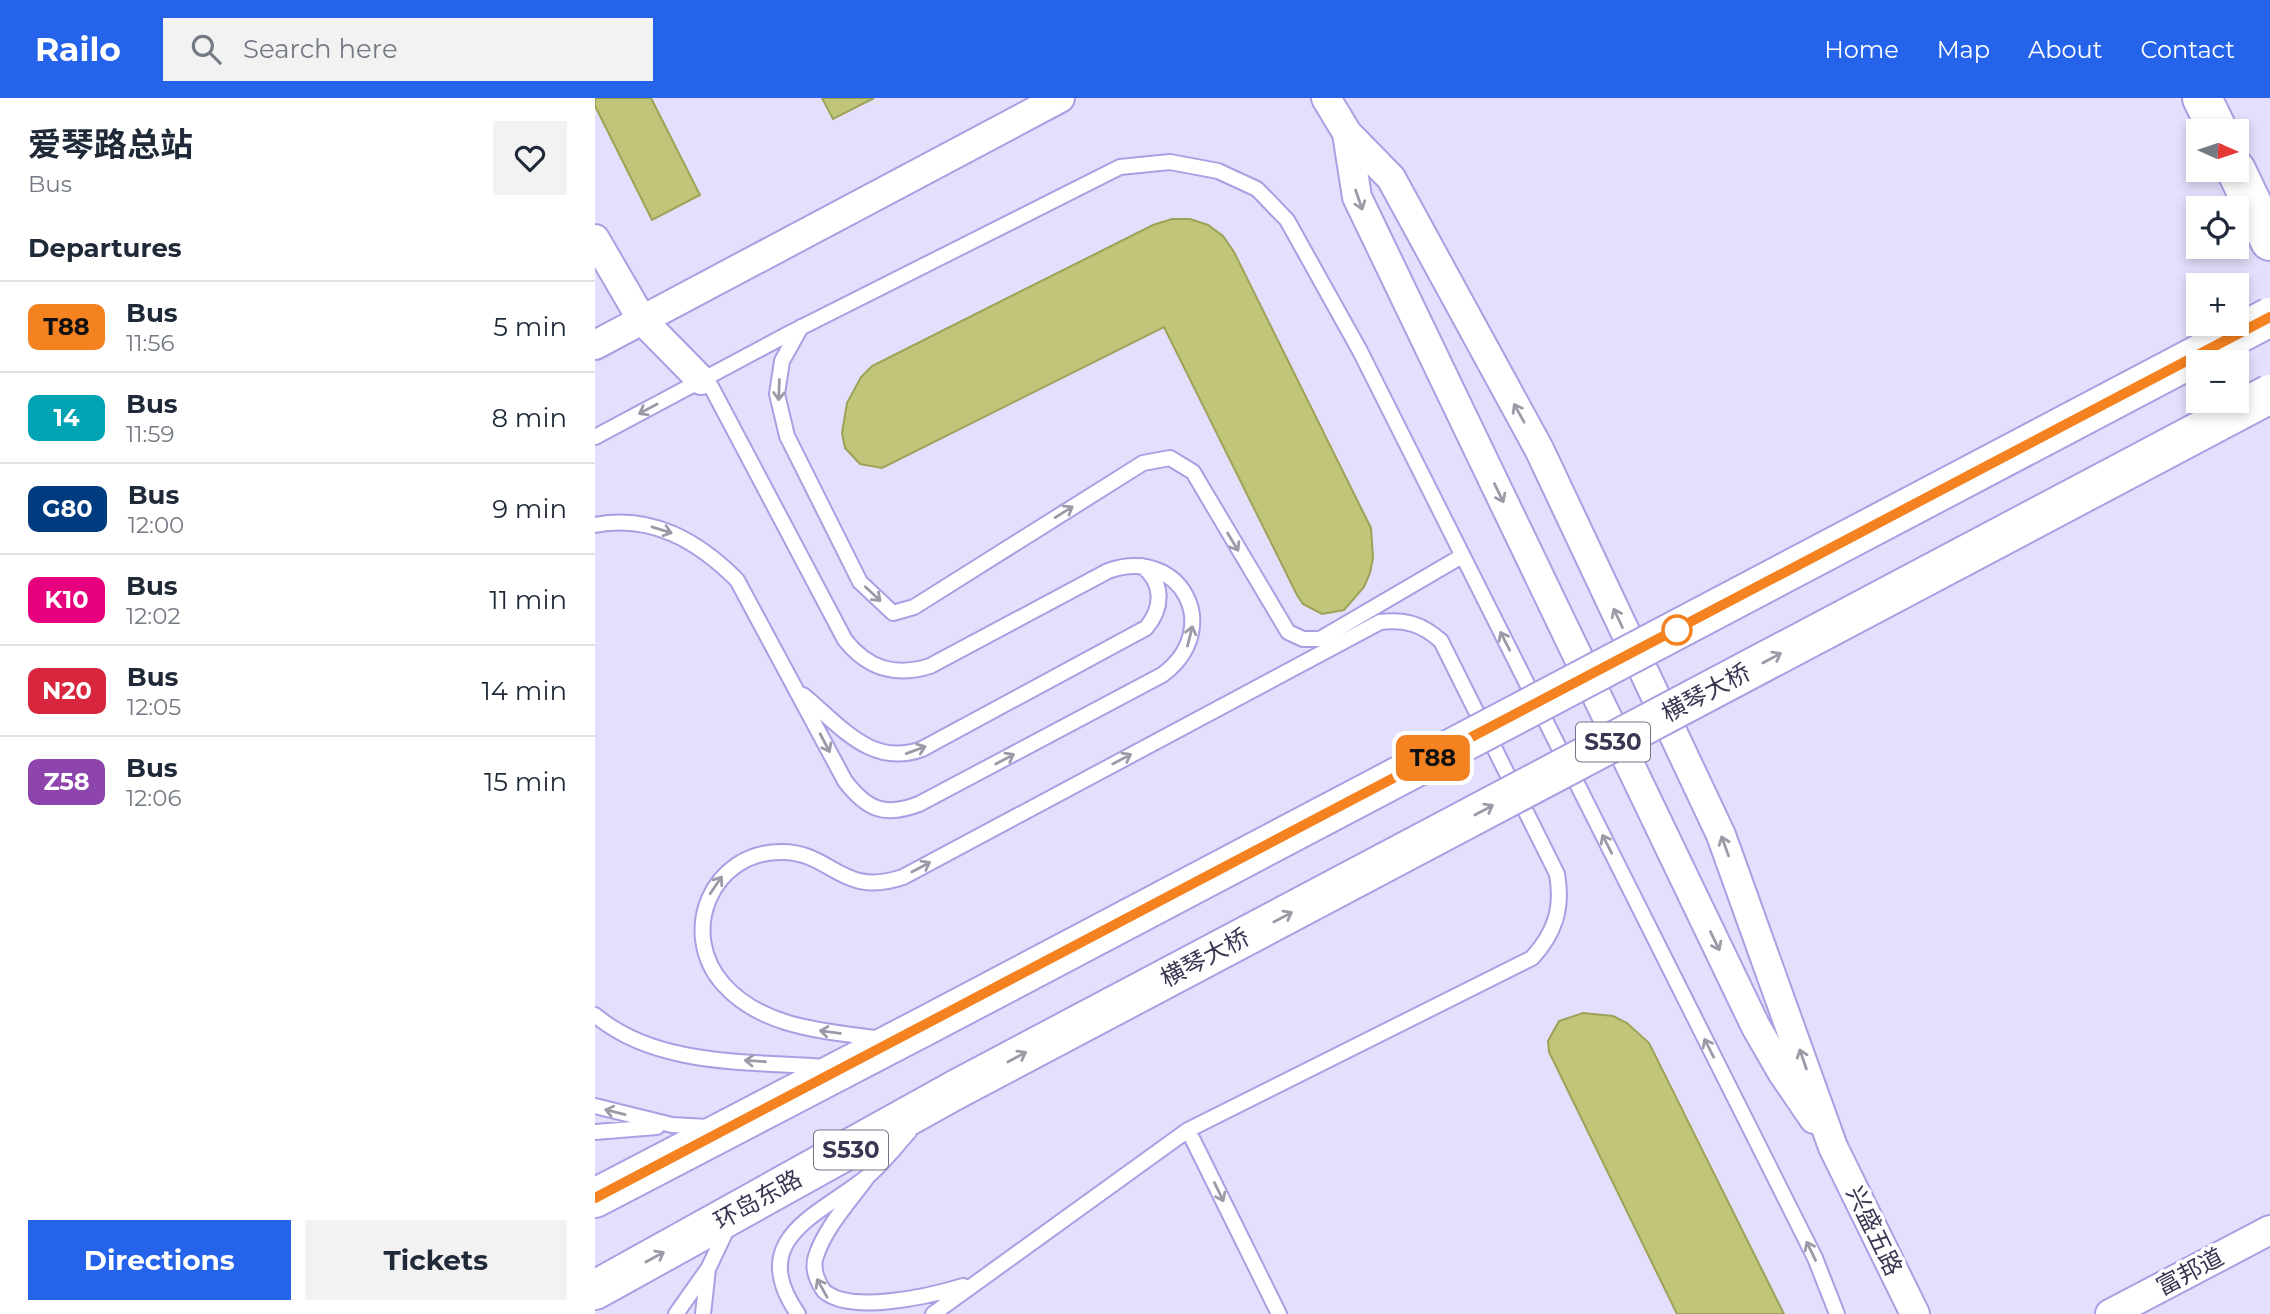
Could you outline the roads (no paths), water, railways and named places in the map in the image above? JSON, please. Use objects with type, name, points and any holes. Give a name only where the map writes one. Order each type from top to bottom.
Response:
[{"type":"main road","points":[[2202,98],[2212,119]]},
{"type":"main road","points":[[2242,182],[2270,241]]},
{"type":"main road","name":"S530","points":[[595,1199],[2270,317]]},
{"type":"main road","name":"横琴大桥","points":[[945,1097],[2270,394]]},
{"type":"main road","name":"环岛东路","points":[[595,1290],[945,1097]]},
{"type":"street","points":[[595,345],[1060,98]]},
{"type":"street","points":[[1326,98],[1347,133],[1391,178],[1539,449],[1721,835],[1833,1147]]},
{"type":"street","points":[[1347,133],[1357,197],[1363,210],[1756,1027],[1782,1072],[1833,1147]]},
{"type":"street","points":[[595,239],[642,320],[704,379]]},
{"type":"street","name":"兴盛五路","points":[[1833,1147],[1915,1314]]},
{"type":"street","name":"富邦道","points":[[2110,1314],[2270,1230]]},
{"type":"lane","points":[[595,437],[801,327],[1120,167],[1170,162],[1218,171],[1257,189],[1287,220],[1360,351],[1815,1258],[1837,1314]]},
{"type":"lane","points":[[801,327],[782,361],[777,394],[787,436],[860,582],[893,613],[914,607],[1143,463],[1170,458],[1193,472],[1288,632],[1303,639],[1319,639],[1462,556]]},
{"type":"lane","points":[[595,525],[645,525],[680,535],[711,554],[737,580],[845,781],[858,799],[878,809],[899,811],[919,804],[1176,665],[1192,636],[1190,603],[1171,576],[1140,564],[1108,571],[930,666],[912,672],[892,672],[873,666],[857,655],[845,640],[704,379]]},
{"type":"lane","points":[[797,690],[866,747],[894,755],[908,754],[1146,628],[1159,607],[1159,595],[1150,572],[1140,564]]},
{"type":"lane","points":[[910,1034],[801,1028],[781,1022],[751,1007],[725,987],[706,958],[701,923],[712,890],[723,876],[752,856],[786,852],[812,859],[845,878],[859,882],[889,881],[903,877],[1367,628],[1393,620],[1420,625],[1441,641],[1557,874],[1559,911],[1553,929],[1532,958],[1188,1130],[933,1314]]},
{"type":"lane","points":[[595,1015],[633,1039],[668,1051],[705,1057],[847,1068]]},
{"type":"lane","points":[[945,1097],[869,1175],[823,1239],[815,1259],[817,1280],[828,1298],[846,1310],[867,1312],[975,1283]]},
{"type":"lane","points":[[595,1106],[672,1125]]},
{"type":"lane","points":[[595,1132],[672,1125],[730,1129]]},
{"type":"lane","points":[[1188,1130],[1279,1314]]},
{"type":"lane","points":[[798,1314],[783,1293],[780,1265],[788,1241],[808,1216],[869,1175]]},
{"type":"lane","points":[[693,1314],[720,1239],[743,1208]]},
{"type":"lane","points":[[676,1314],[708,1269]]},
{"type":"lane","points":[[703,1314],[708,1269]]}]
